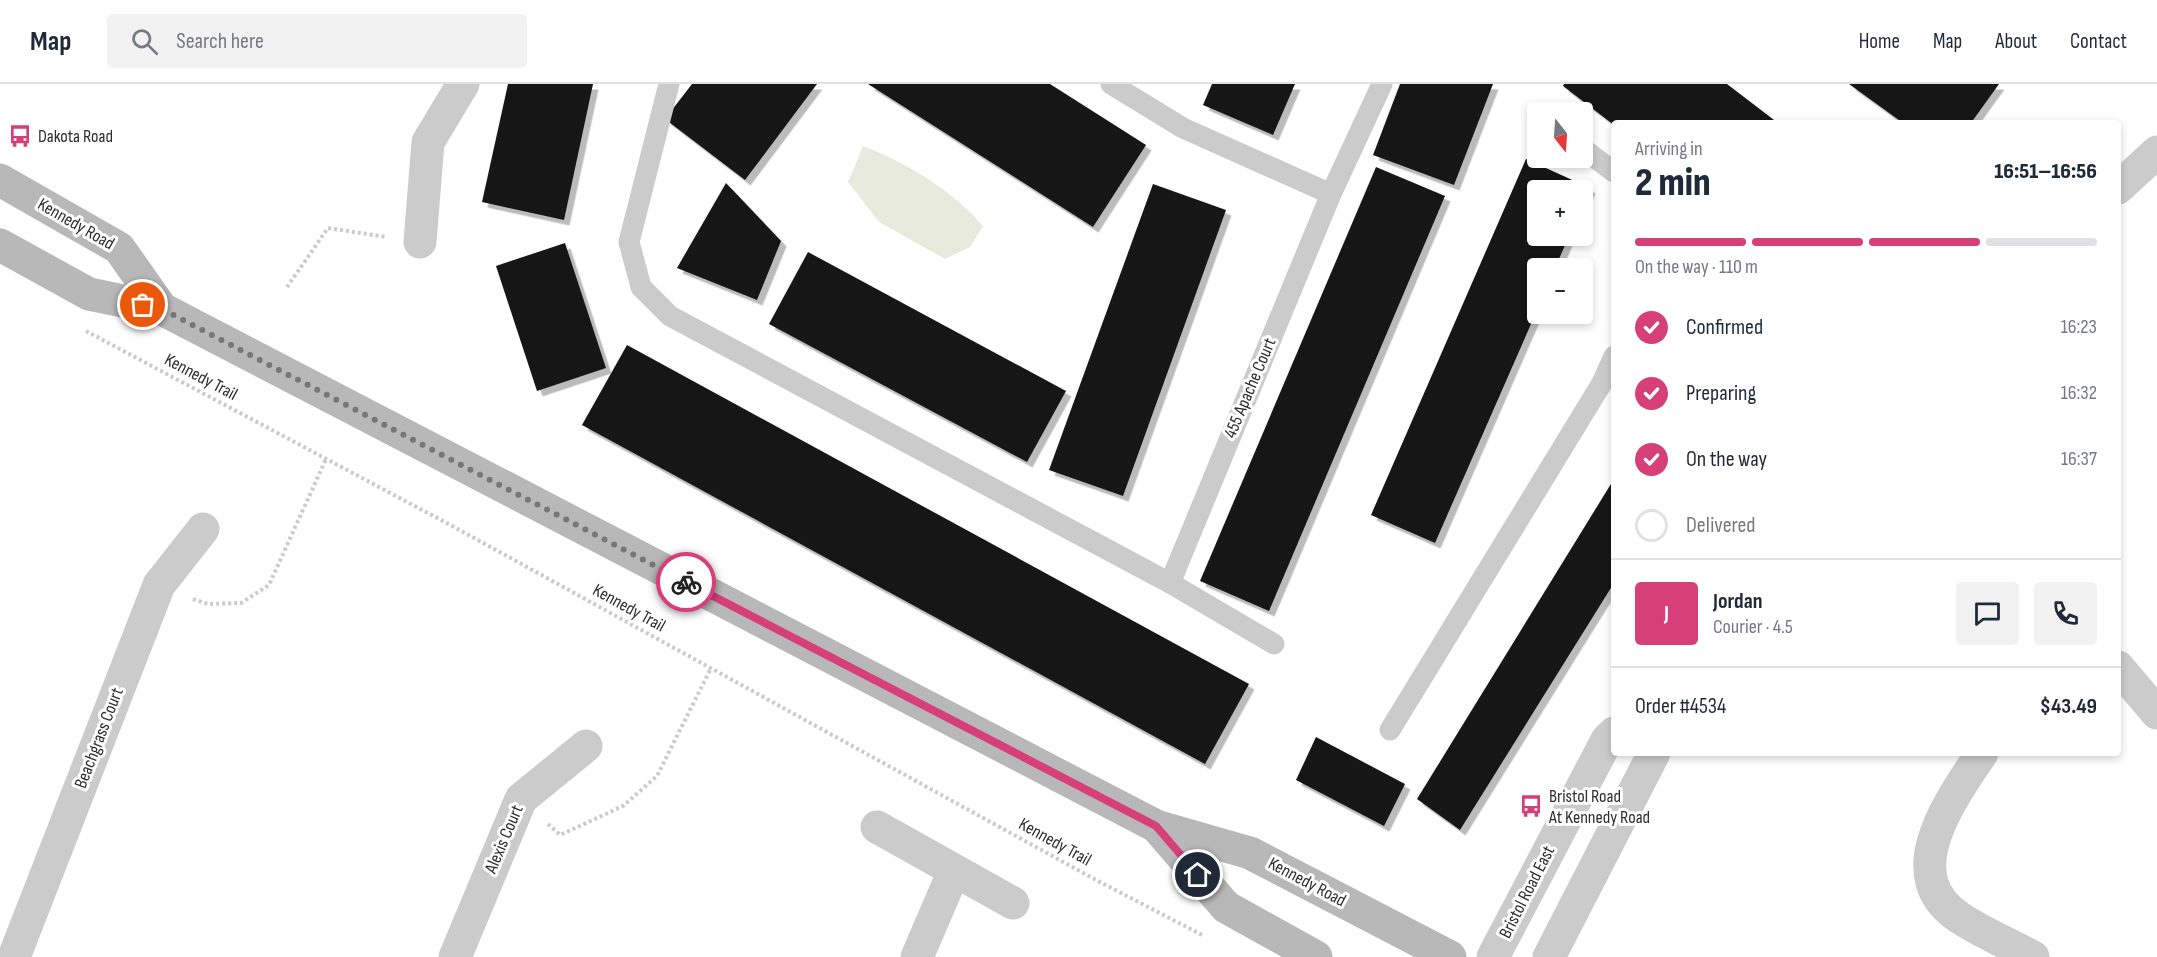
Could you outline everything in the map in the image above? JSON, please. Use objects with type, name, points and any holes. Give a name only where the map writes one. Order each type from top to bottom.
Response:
[{"type":"main road","name":"Kennedy Road","points":[[0,180],[119,248],[162,309]]},
{"type":"main road","name":"Kennedy Road","points":[[0,245],[89,294],[162,309],[1156,826],[1250,853],[1450,957]]},
{"type":"main road","name":"Kennedy Road","points":[[1156,826],[1226,907],[1316,957]]},
{"type":"street","points":[[420,242],[428,142],[463,84]]},
{"type":"street","points":[[2121,185],[2157,152]]},
{"type":"street","name":"Beachgrass Court","points":[[14,957],[159,585],[203,529]]},
{"type":"street","points":[[2121,671],[2157,713]]},
{"type":"street","name":"Bristol Road East","points":[[1493,957],[1606,740],[1611,736]]},
{"type":"street","name":"Alexis Court","points":[[455,957],[520,799],[586,746]]},
{"type":"street","points":[[1549,957],[1652,756]]},
{"type":"street","points":[[1980,756],[1936,828],[1928,854],[1933,884],[1946,906],[1959,917],[2033,957]]},
{"type":"street","points":[[877,827],[1013,903]]},
{"type":"street","points":[[916,957],[954,871]]},
{"type":"lane","points":[[669,84],[629,242],[641,287],[669,316],[1170,583],[1274,644]]},
{"type":"lane","points":[[1111,84],[1183,128],[1331,194]]},
{"type":"lane","name":"455 Apache Court","points":[[1170,583],[1331,194],[1382,84]]},
{"type":"lane","points":[[1593,156],[1611,170]]},
{"type":"lane","points":[[1390,729],[1602,383],[1611,363]]},
{"type":"path","points":[[286,287],[328,228],[420,242]]},
{"type":"path","name":"Kennedy Trail","points":[[79,327],[711,668],[1096,880],[1212,940]]},
{"type":"path","points":[[159,585],[208,604],[241,603],[269,585],[326,459]]},
{"type":"path","points":[[520,799],[560,835],[624,806],[657,776],[711,668]]},
{"type":"shaded area","points":[[863,146],[912,169],[943,189],[971,213],[983,226],[970,247],[945,259],[879,222],[848,182]]},
{"type":"building","points":[[508,84],[593,84],[564,220],[482,202]]},
{"type":"building","points":[[692,84],[817,84],[745,180],[665,119]]},
{"type":"building","points":[[868,84],[1050,84],[1146,145],[1093,227]]},
{"type":"building","points":[[1212,84],[1295,84],[1273,135],[1203,105]]},
{"type":"building","points":[[1400,84],[1493,84],[1454,185],[1373,155]]},
{"type":"building","points":[[1564,84],[1727,84],[1774,120],[1611,120],[1611,123],[1593,109],[1593,102],[1584,102],[1563,86]]},
{"type":"building","points":[[1849,84],[1999,84],[1973,120],[1899,120]]},
{"type":"building","points":[[1526,159],[1527,168],[1546,168],[1572,180],[1527,180],[1527,246],[1565,246],[1559,258],[1527,258],[1527,324],[1531,324],[1435,543],[1371,515]]},
{"type":"building","points":[[1376,167],[1445,196],[1269,611],[1200,581]]},
{"type":"building","points":[[726,183],[781,241],[757,300],[677,268]]},
{"type":"building","points":[[1153,184],[1226,210],[1123,496],[1049,470]]},
{"type":"building","points":[[565,243],[606,368],[537,391],[496,266]]},
{"type":"building","points":[[808,252],[1066,391],[1027,462],[769,324]]},
{"type":"building","points":[[627,345],[1249,684],[1205,764],[582,425]]},
{"type":"building","points":[[1611,484],[1611,588],[1460,830],[1417,799]]},
{"type":"building","points":[[1316,737],[1405,784],[1384,826],[1296,780]]},
{"type":"way so far","points":[[143,305],[162,309],[686,582]]},
{"type":"place","name":"Dakota Road","points":[[20,136]]},
{"type":"place","name":"Bristol Road At Kennedy Road","points":[[1531,806]]},
{"type":"route","points":[[686,582],[1156,826],[1198,875]]}]
